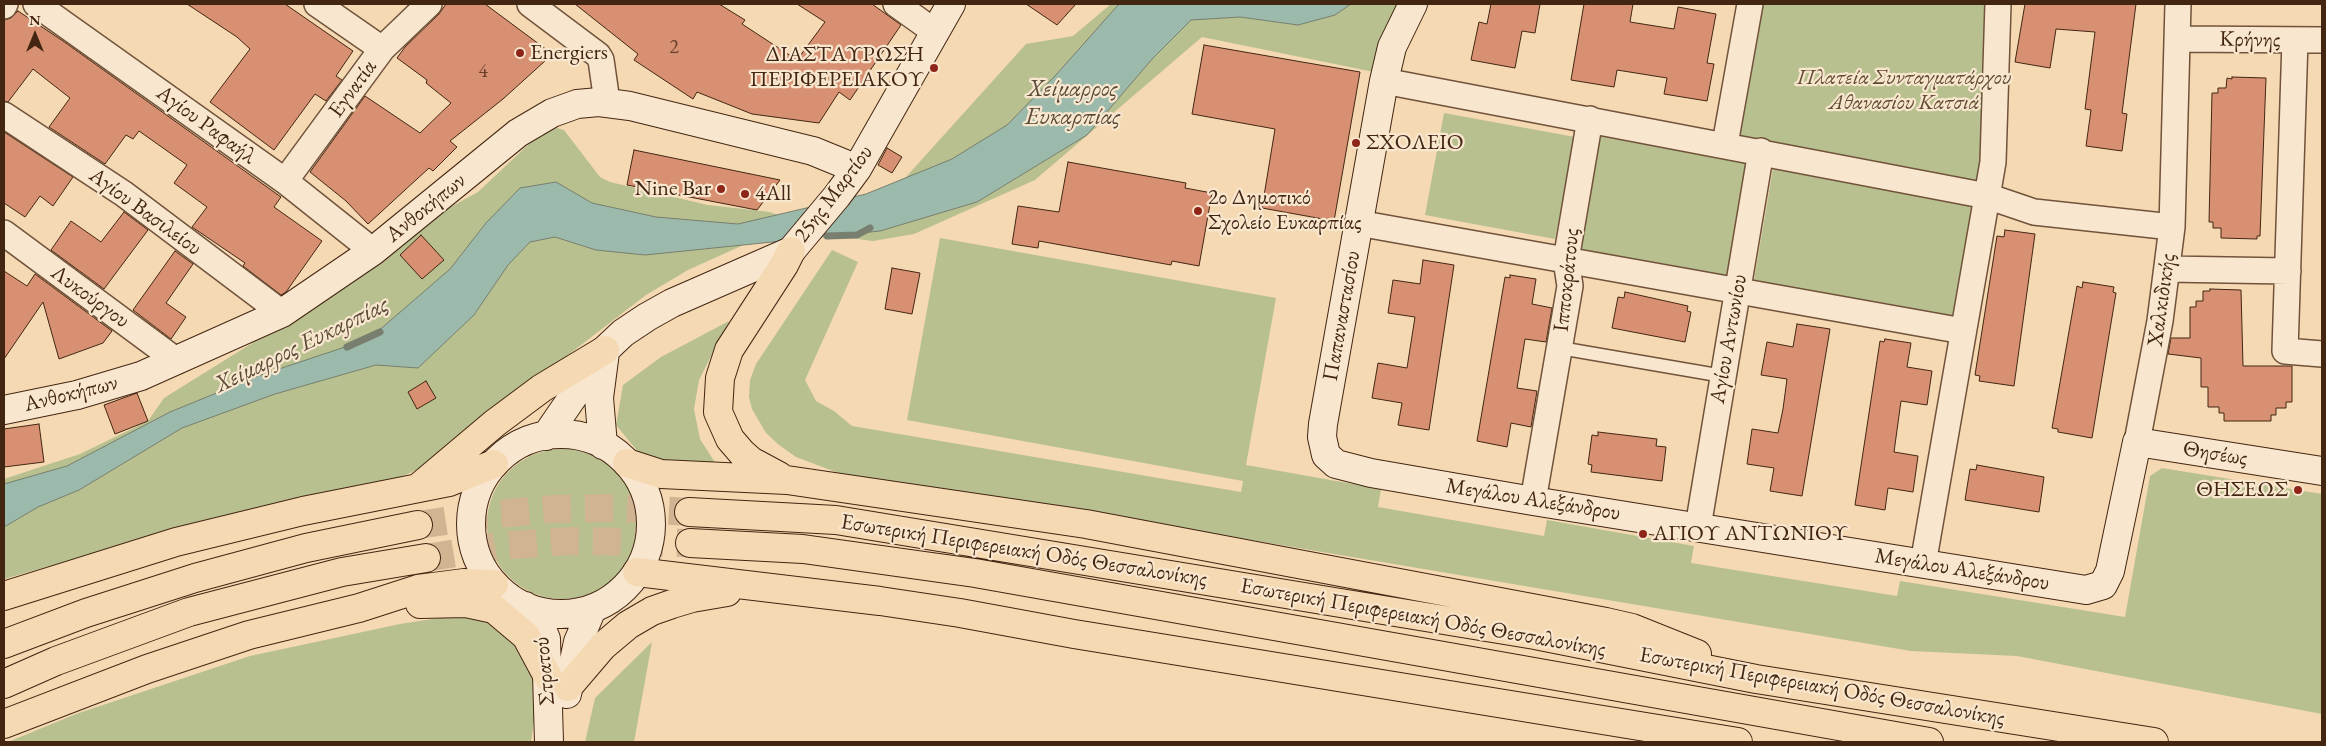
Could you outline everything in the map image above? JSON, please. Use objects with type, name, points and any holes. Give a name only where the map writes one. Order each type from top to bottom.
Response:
[{"type":"highway","points":[[787,480],[767,471],[742,453],[730,439],[718,412],[720,378],[729,350],[791,251]]},
{"type":"highway","points":[[418,488],[465,447],[526,399],[605,350]]},
{"type":"highway","points":[[627,463],[661,474],[787,480],[1086,524],[1606,622],[1632,628],[1756,678]]},
{"type":"highway","points":[[4,596],[176,542],[303,511],[449,482],[494,464]]},
{"type":"highway","name":"Εσωτερική Περιφερειακή Οδός Θεσσαλονίκης","points":[[689,512],[836,520],[1535,635],[1756,678],[2154,742]]},
{"type":"highway","points":[[4,644],[86,613],[195,578],[306,548],[418,525]]},
{"type":"highway","name":"Εσωτερική Περιφερειακή Οδός Θεσσαλονίκης","points":[[690,543],[803,549],[974,573],[1930,742]]},
{"type":"highway","points":[[8,683],[56,661],[190,612],[342,572],[426,558]]},
{"type":"highway","points":[[637,572],[880,601],[960,613],[1074,634],[1738,742]]},
{"type":"highway","points":[[4,724],[147,669],[249,634],[359,608],[395,594],[435,585],[464,583],[494,584]]},
{"type":"highway","points":[[359,608],[438,602],[466,603],[494,609],[526,636],[558,682],[628,625],[652,611],[692,598],[758,587]]},
{"type":"street","name":"Αγίου Ραφαήλ","points":[[36,4],[284,181],[373,251]]},
{"type":"street","points":[[318,4],[382,49]]},
{"type":"street","name":"Εγνατία","points":[[284,181],[382,49],[429,4]]},
{"type":"street","points":[[530,4],[598,55],[601,60],[607,102]]},
{"type":"street","points":[[896,4],[935,32]]},
{"type":"street","name":"25ης Μαρτίου","points":[[546,436],[605,350],[623,333],[647,316],[729,277],[791,251],[857,169],[951,4]]},
{"type":"street","name":"Παπαναστασίου","points":[[1326,455],[1322,437],[1323,424],[1384,81],[1392,47],[1413,4]]},
{"type":"street","points":[[1725,144],[1750,4]]},
{"type":"street","points":[[1923,564],[1987,196],[1994,140],[1998,4]]},
{"type":"street","name":"Χαλκιδικής","points":[[2099,587],[2107,578],[2112,564],[2160,321],[2172,227],[2178,4]]},
{"type":"street","name":"Κρήνης","points":[[2177,39],[2322,40]]},
{"type":"street","points":[[2295,40],[2284,351],[2322,354]]},
{"type":"street","points":[[1384,81],[1725,144],[1987,196],[2034,212],[2172,227]]},
{"type":"street","name":"Ανθοκήπων","points":[[4,410],[100,389],[177,361],[282,313],[373,251],[497,149],[538,121],[577,104],[607,102],[638,108],[813,151],[857,169]]},
{"type":"street","name":"Αγίου Βασιλείου","points":[[4,115],[124,194],[282,313]]},
{"type":"street","name":"Ιπποκράτους","points":[[1533,500],[1570,286],[1566,260],[1590,119]]},
{"type":"street","name":"Αγίου Αντωνίου","points":[[1698,528],[1761,151]]},
{"type":"street","points":[[1358,223],[1963,331]]},
{"type":"street","name":"Λυκούργου","points":[[4,233],[177,361]]},
{"type":"street","points":[[2167,269],[2288,271]]},
{"type":"street","points":[[603,445],[599,398],[605,350]]},
{"type":"street","points":[[546,436],[575,436],[603,445],[627,463],[643,487],[651,516],[649,545],[637,572],[618,594],[592,609],[551,614],[524,606],[494,584],[480,562],[472,537],[471,524],[475,498],[483,480],[494,464],[518,446],[546,436]]},
{"type":"street","name":"Θησέως","points":[[2137,442],[2322,471]]},
{"type":"street","name":"Μεγάλου Αλεξάνδρου","points":[[1326,455],[1336,464],[1351,469],[2079,590],[2099,587]]},
{"type":"street","name":"Στρατού","points":[[524,606],[544,632],[558,682],[559,742]]},
{"type":"street","name":"Στρατού","points":[[549,742],[558,682],[592,609]]},
{"type":"lane","points":[[1560,348],[1723,376]]},
{"type":"green space","points":[[1111,4],[1404,4],[1374,72],[1202,37],[1035,180],[914,234],[873,241],[851,238],[1026,44],[1073,36]]},
{"type":"green space","name":"Πλατεία Συνταγματάρχου Αθανασίου Κατσιά","points":[[1750,4],[1998,4],[1987,196],[1725,144]]},
{"type":"green space","points":[[1444,113],[1575,137],[1555,239],[1425,215]]},
{"type":"green space","points":[[557,128],[564,130],[600,177],[610,182],[708,205],[770,212],[781,216],[750,242],[688,270],[646,295],[425,465],[410,473],[397,478],[291,499],[4,579],[4,479],[80,454],[148,421],[164,398],[291,319],[429,219],[478,192],[530,143],[548,129]]},
{"type":"green space","points":[[1597,131],[1752,160],[1731,284],[1576,257]]},
{"type":"green space","points":[[1774,163],[1977,198],[1956,321],[1753,286]]},
{"type":"green space","points":[[940,238],[1276,298],[1246,465],[1381,489],[1378,507],[1544,536],[1547,520],[1694,546],[1691,563],[1897,596],[1900,581],[2125,617],[2150,476],[2162,468],[2322,494],[2322,714],[2017,656],[1911,651],[1043,505],[841,474],[796,457],[779,445],[766,433],[752,409],[749,397],[750,380],[756,364],[832,250],[858,262],[805,380],[816,401],[834,411],[852,426],[1241,492],[1243,481],[907,420]]},
{"type":"green space","points":[[729,321],[699,380],[694,409],[700,439],[716,464],[648,464],[616,425],[623,385],[661,357]]},
{"type":"green space","points":[[562,449],[577,450],[591,454],[604,461],[615,471],[625,482],[632,495],[636,509],[636,539],[632,553],[625,566],[615,577],[604,587],[591,594],[577,598],[562,599],[547,598],[533,594],[520,587],[509,577],[499,566],[492,553],[488,539],[487,524],[488,509],[492,495],[499,482],[509,471],[520,461],[533,454],[547,450]]},
{"type":"green space","points":[[465,614],[505,626],[539,687],[531,742],[8,742],[76,714],[250,656],[400,624]]},
{"type":"green space","points":[[652,642],[634,742],[585,742],[595,698]]},
{"type":"water","name":"Χείμαρρος Ευκαρπίας","points":[[1119,4],[1351,4],[1335,15],[1298,25],[1240,17],[1191,20],[1153,58],[1087,135],[977,202],[880,231],[645,255],[596,250],[555,237],[530,242],[508,265],[474,315],[418,368],[376,365],[275,394],[182,428],[79,490],[38,507],[4,527],[4,484],[67,466],[170,412],[258,376],[369,339],[450,269],[486,223],[520,188],[556,182],[592,203],[656,217],[738,224],[866,194],[952,159],[1007,125],[1055,76]]},
{"type":"building","points":[[187,4],[285,4],[353,51],[336,76],[342,80],[326,101],[315,94],[274,150],[210,102],[250,49],[237,37]]},
{"type":"building","points":[[446,4],[485,4],[547,50],[545,61],[503,99],[450,141],[457,147],[433,171],[429,168],[368,224],[346,201],[310,172],[365,96],[420,133],[451,103],[426,83],[427,80],[397,58],[405,47],[439,14]]},
{"type":"building","points":[[575,4],[719,4],[745,20],[742,24],[797,60],[825,22],[797,4],[872,4],[901,25],[850,100],[839,92],[819,123],[752,114],[697,92],[693,99],[634,60],[638,54]]},
{"type":"building","points":[[1026,4],[1076,4],[1057,25]]},
{"type":"building","points":[[1491,4],[1540,4],[1535,33],[1522,31],[1515,68],[1471,60],[1479,22],[1487,24]]},
{"type":"building","points":[[1584,4],[1633,4],[1630,22],[1674,29],[1678,7],[1716,14],[1707,63],[1714,64],[1707,101],[1664,94],[1667,78],[1617,70],[1614,87],[1571,80]]},
{"type":"building","points":[[2025,4],[2136,4],[2122,113],[2127,114],[2122,151],[2086,146],[2091,110],[2085,109],[2095,32],[2056,29],[2050,68],[2015,62]]},
{"type":"building","points":[[18,11],[281,197],[274,207],[322,241],[286,292],[281,295],[243,266],[245,263],[192,227],[207,207],[174,183],[187,165],[139,131],[133,139],[126,135],[105,164],[49,127],[70,98],[33,69],[8,102],[4,101],[4,20],[11,18]]},
{"type":"building","points":[[1204,45],[1360,72],[1334,221],[1262,208],[1275,129],[1192,114]]},
{"type":"building","points":[[2232,77],[2266,78],[2260,236],[2257,236],[2257,239],[2221,238],[2221,228],[2213,228],[2213,222],[2209,222],[2212,93],[2218,93],[2218,88],[2226,88],[2227,78],[2232,79]]},
{"type":"building","points":[[4,132],[73,177],[53,206],[40,196],[25,217],[4,203]]},
{"type":"building","points":[[887,148],[902,157],[892,173],[878,165]]},
{"type":"building","points":[[634,150],[780,180],[757,210],[627,185]]},
{"type":"building","points":[[1068,162],[1186,183],[1185,188],[1212,193],[1199,266],[1172,261],[1171,265],[1039,241],[1038,248],[1012,244],[1018,206],[1059,212]]},
{"type":"building","points":[[124,212],[148,230],[104,289],[51,250],[71,221],[101,242]]},
{"type":"building","points":[[2005,230],[2035,234],[2014,386],[1979,381],[1980,376],[1975,375],[1997,236],[2004,237]]},
{"type":"building","points":[[421,235],[444,260],[422,279],[400,255]]},
{"type":"building","points":[[175,251],[193,264],[166,303],[186,317],[171,339],[133,310]]},
{"type":"building","points":[[1423,260],[1454,265],[1429,430],[1398,425],[1402,403],[1372,398],[1378,363],[1407,368],[1415,317],[1388,313],[1393,280],[1420,284]]},
{"type":"building","points":[[892,268],[920,273],[912,314],[885,309]]},
{"type":"building","points":[[4,271],[27,286],[35,274],[112,331],[103,343],[59,359],[43,302],[4,359]]},
{"type":"building","points":[[1510,275],[1536,279],[1532,304],[1552,308],[1546,342],[1525,339],[1517,388],[1537,391],[1531,427],[1511,423],[1507,447],[1477,441],[1505,277],[1510,278]]},
{"type":"building","points":[[2083,282],[2114,287],[2113,292],[2116,293],[2092,438],[2058,432],[2058,429],[2052,428],[2077,286],[2082,288]]},
{"type":"building","points":[[2210,289],[2241,290],[2243,366],[2292,366],[2292,402],[2286,402],[2286,408],[2276,408],[2276,415],[2271,415],[2271,421],[2224,421],[2224,413],[2219,413],[2219,407],[2208,407],[2208,387],[2201,387],[2201,358],[2168,354],[2171,338],[2190,338],[2190,307],[2196,307],[2196,301],[2203,301],[2203,291],[2210,291]]},
{"type":"building","points":[[1625,292],[1688,306],[1687,311],[1691,312],[1685,342],[1612,328],[1618,297],[1624,298]]},
{"type":"building","points":[[1797,324],[1830,329],[1802,496],[1770,491],[1774,468],[1747,464],[1752,429],[1778,433],[1783,409],[1787,379],[1761,375],[1767,342],[1793,347]]},
{"type":"building","points":[[1885,339],[1911,343],[1907,367],[1932,371],[1927,405],[1901,401],[1894,452],[1918,456],[1913,492],[1888,488],[1885,510],[1855,505],[1880,341],[1884,342]]},
{"type":"building","points":[[426,381],[436,398],[417,409],[408,392]]},
{"type":"building","points":[[137,393],[148,421],[115,434],[104,405]]},
{"type":"building","points":[[39,424],[44,462],[4,467],[4,429]]},
{"type":"building","points":[[1598,432],[1657,439],[1656,446],[1666,447],[1662,481],[1591,472],[1592,465],[1588,464],[1592,435],[1598,436]]},
{"type":"building","points":[[1977,465],[2044,477],[2039,512],[1965,500],[1970,469],[1976,470]]},
{"type":"waterway","name":"Χείμαρρος Ευκαρπίας","points":[[827,236],[857,235],[870,228]]},
{"type":"waterway","name":"Χείμαρρος Ευκαρπίας","points":[[347,347],[380,332]]},
{"type":"tunnel","points":[[418,525],[485,515],[553,509],[621,508],[689,512]]},
{"type":"tunnel","points":[[426,558],[499,546],[571,541],[690,543]]},
{"type":"place","name":"Energiers","points":[[520,53]]},
{"type":"place","name":"ΔΙΑΣΤΑΥΡΩΣΗ ΠΕΡΙΦΕΡΕΙΑΚΟΥ","points":[[934,68]]},
{"type":"place","name":"ΣΧΟΛΕΙΟ","points":[[1356,143]]},
{"type":"place","name":"Nine Bar","points":[[721,189]]},
{"type":"place","name":"4All","points":[[745,194]]},
{"type":"place","name":"2ο Δημοτικό Σχολείο Ευκαρπίας","points":[[1198,211]]},
{"type":"place","name":"ΘΗΣΕΩΣ","points":[[2298,490]]},
{"type":"place","name":"ΑΓΙΟΥ ΑΝΤΩΝΙΟΥ","points":[[1643,534]]}]
